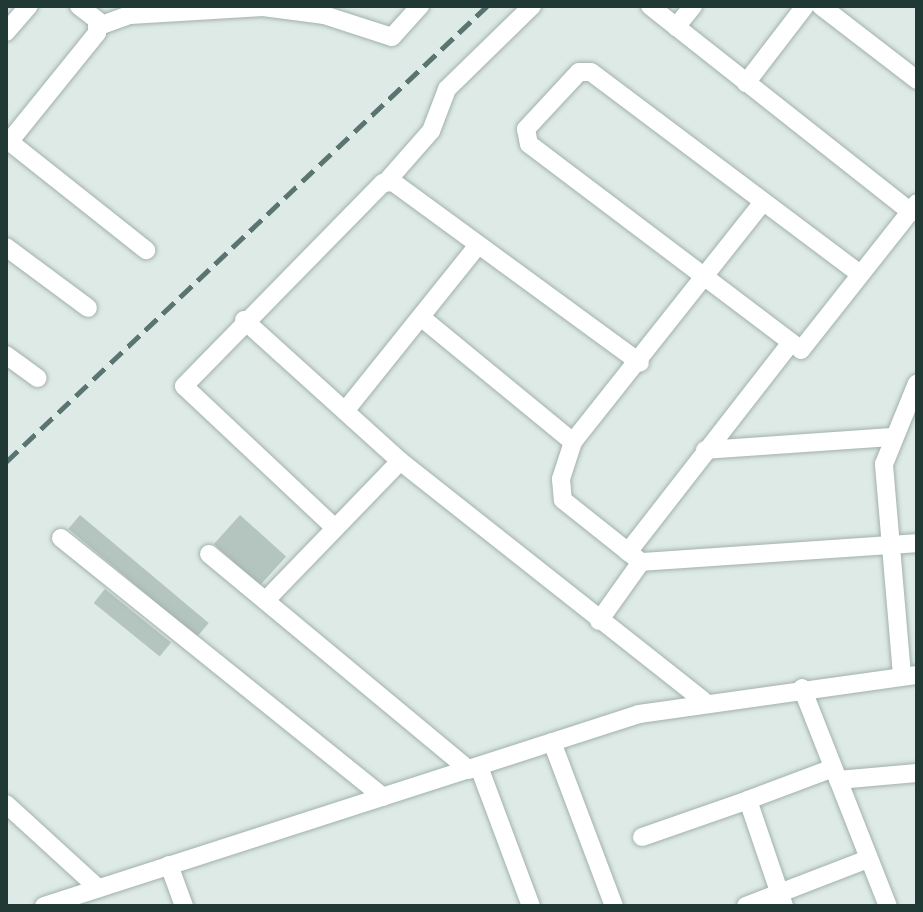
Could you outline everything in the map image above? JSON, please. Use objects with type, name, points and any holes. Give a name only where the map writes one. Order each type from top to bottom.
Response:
[{"type":"street","points":[[6,32],[29,6]]},
{"type":"street","points":[[79,6],[99,26]]},
{"type":"street","points":[[146,250],[8,140],[99,26],[130,15],[263,7],[324,15],[392,37],[420,6]]},
{"type":"street","points":[[335,528],[184,391],[244,320],[387,181],[431,131],[447,89],[532,6]]},
{"type":"street","points":[[650,6],[746,83],[914,208],[805,349],[790,344],[708,278],[529,144],[526,129],[585,69],[860,274]]},
{"type":"street","points":[[676,27],[693,6]]},
{"type":"street","points":[[746,83],[805,6]]},
{"type":"street","points":[[821,6],[917,80]]},
{"type":"street","points":[[387,181],[640,363]]},
{"type":"street","points":[[763,202],[708,278],[573,442],[561,479],[563,500],[634,557],[917,543]]},
{"type":"street","points":[[345,411],[478,245]]},
{"type":"street","points":[[6,247],[88,308]]},
{"type":"street","points":[[422,318],[573,442]]},
{"type":"street","points":[[244,320],[400,461],[703,700]]},
{"type":"street","points":[[599,621],[634,557],[705,450],[790,344]]},
{"type":"street","points":[[6,355],[38,378]]},
{"type":"street","points":[[44,906],[552,742],[703,700],[910,675],[887,545],[884,464],[890,437],[917,383]]},
{"type":"street","points":[[705,450],[890,437]]},
{"type":"street","points":[[266,600],[400,461]]},
{"type":"street","points":[[61,538],[383,797]]},
{"type":"street","points":[[209,554],[474,768],[531,906]]},
{"type":"street","points":[[802,688],[888,906]]},
{"type":"street","points":[[552,742],[614,906]]},
{"type":"street","points":[[642,837],[835,774],[917,773]]},
{"type":"street","points":[[748,800],[781,899]]},
{"type":"street","points":[[9,812],[98,888]]},
{"type":"street","points":[[746,906],[781,899],[868,859]]},
{"type":"street","points":[[169,865],[184,906]]},
{"type":"building","points":[[80,515],[209,623],[197,637],[68,529]]},
{"type":"building","points":[[240,515],[286,556],[260,585],[214,544]]},
{"type":"building","points":[[105,589],[171,642],[160,656],[94,603]]},
{"type":"railway","points":[[6,462],[487,6]]}]
